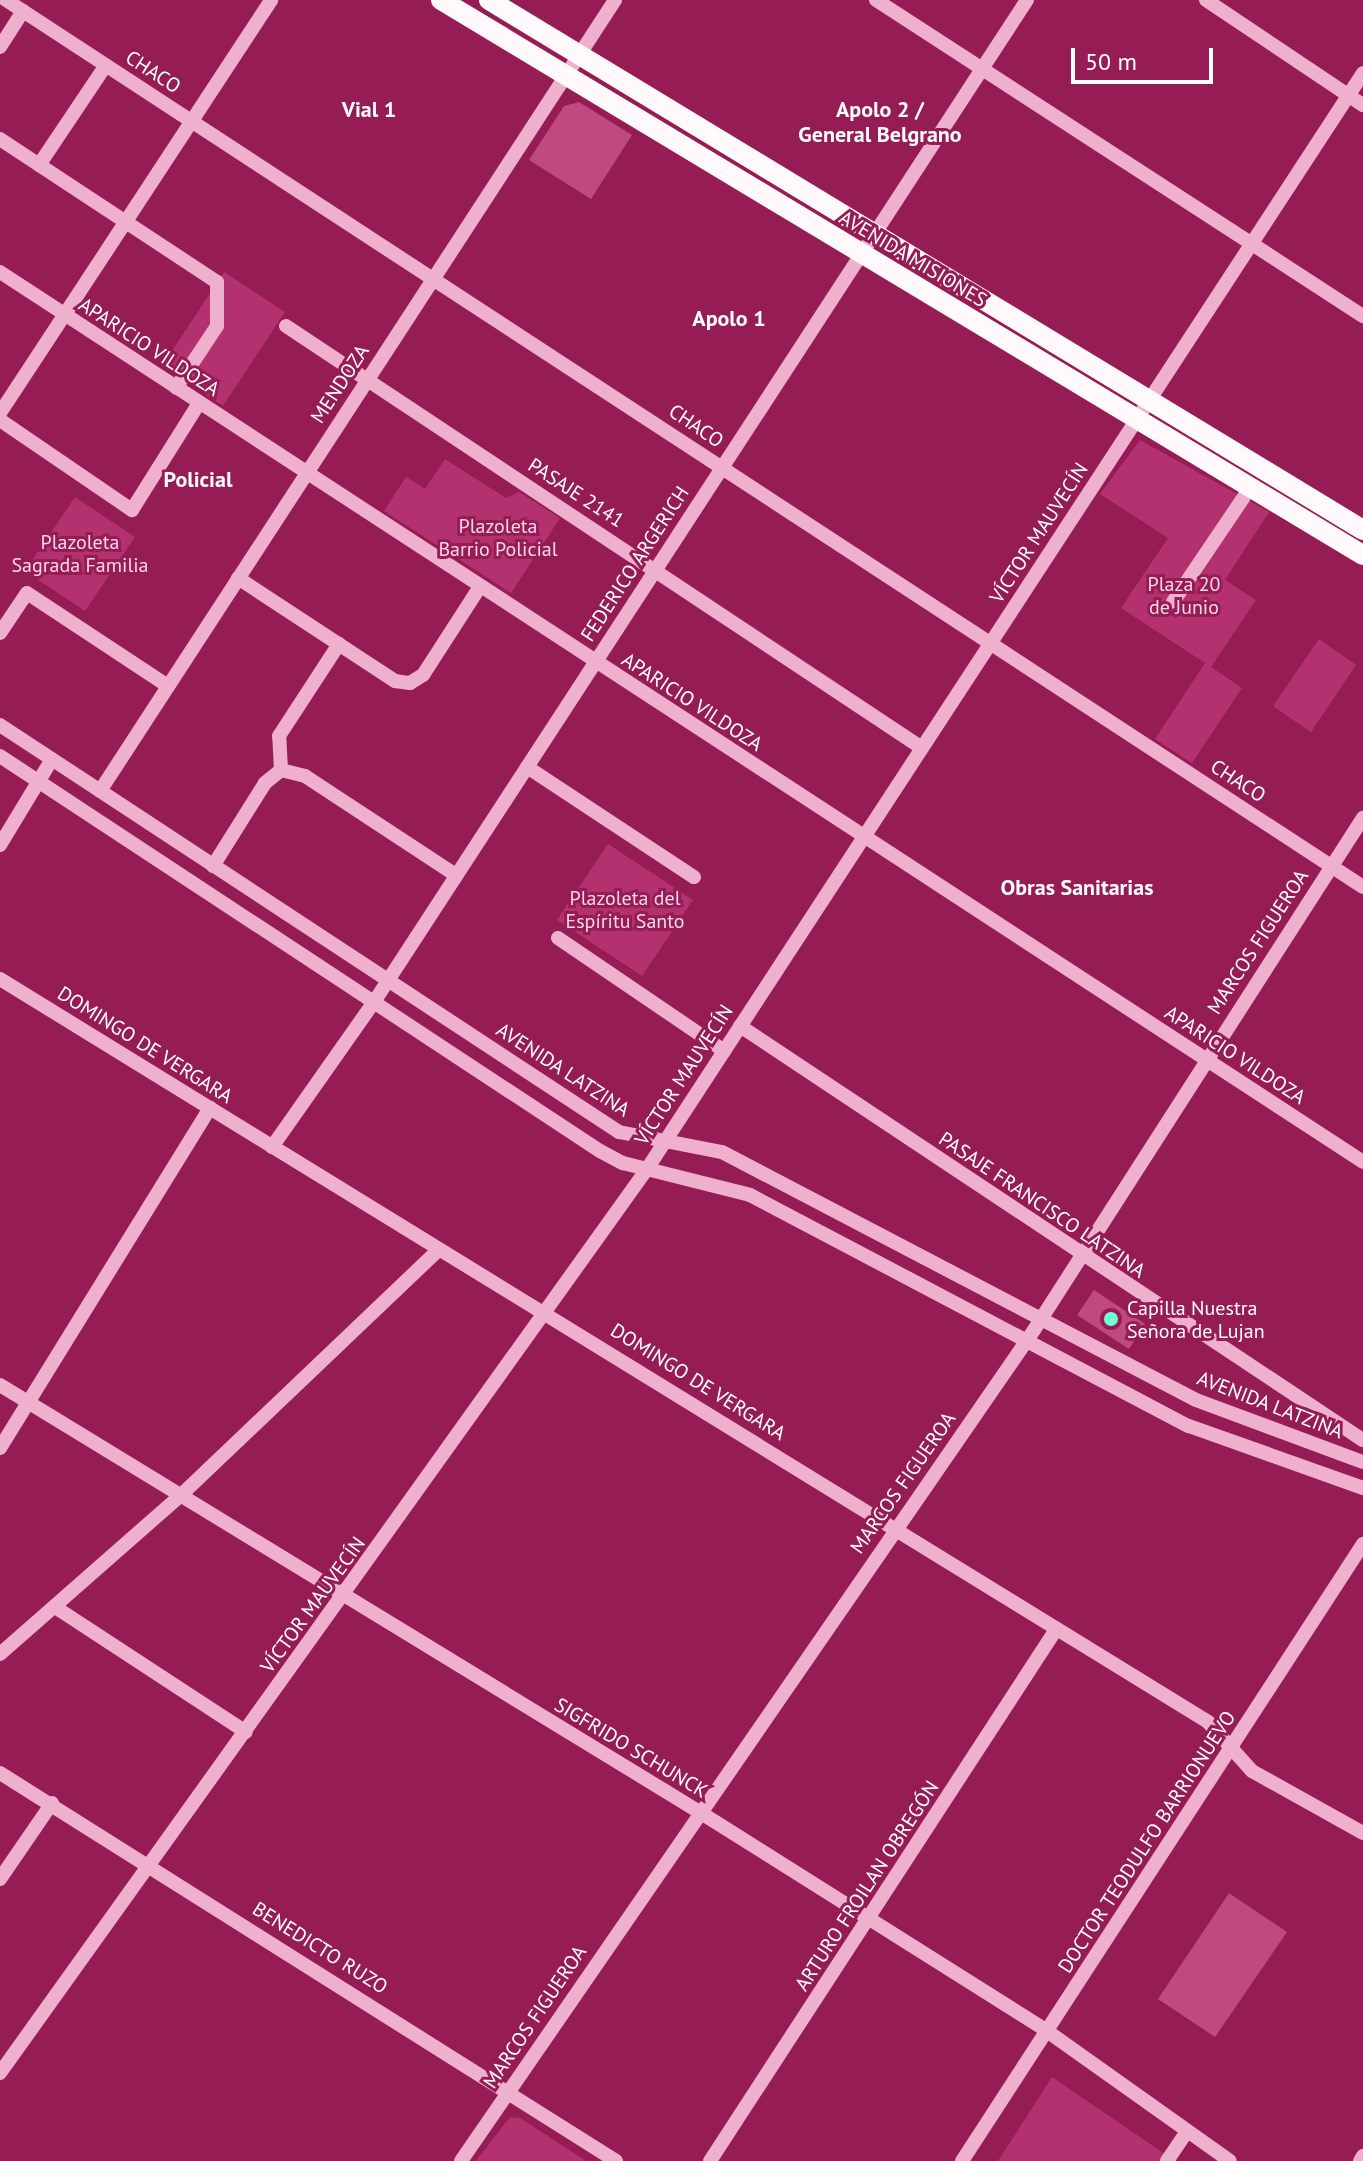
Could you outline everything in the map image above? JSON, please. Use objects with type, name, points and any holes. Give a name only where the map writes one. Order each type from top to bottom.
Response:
[{"type":"main road","name":"AVENIDA MISIONES","points":[[441,0],[1363,555]]},
{"type":"main road","name":"AVENIDA MISIONES","points":[[489,0],[1363,530]]},
{"type":"street","name":"CHACO","points":[[6,0],[1363,887]]},
{"type":"street","points":[[0,413],[271,0]]},
{"type":"street","name":"MENDOZA","points":[[100,791],[615,0]]},
{"type":"street","points":[[876,0],[1363,316]]},
{"type":"street","name":"FEDERICO ARGERICH","points":[[272,1147],[374,1002],[1027,0]]},
{"type":"street","points":[[1206,0],[1363,105]]},
{"type":"street","points":[[0,47],[23,11]]},
{"type":"street","points":[[39,165],[106,65]]},
{"type":"street","name":"VÍCTOR MAUVECÍN","points":[[0,2073],[647,1169],[1363,73]]},
{"type":"street","points":[[0,139],[217,282],[217,326],[176,388]]},
{"type":"street","name":"APARICIO VILDOZA","points":[[0,272],[479,588],[1363,1162]]},
{"type":"street","name":"PASAJE 2141","points":[[286,326],[922,748]]},
{"type":"street","points":[[0,420],[132,510],[199,403]]},
{"type":"street","points":[[1173,602],[1250,488]]},
{"type":"street","points":[[238,578],[395,681],[410,683],[423,675],[479,588]]},
{"type":"street","points":[[0,633],[27,593],[168,686]]},
{"type":"street","points":[[281,770],[279,736],[339,644]]},
{"type":"street","name":"AVENIDA LATZINA","points":[[0,725],[619,1132],[722,1152],[1196,1400],[1363,1462]]},
{"type":"street","points":[[0,756],[600,1151],[647,1169],[711,1181],[750,1195],[1189,1426],[1363,1488]]},
{"type":"street","points":[[0,845],[52,759]]},
{"type":"street","points":[[527,767],[694,877]]},
{"type":"street","points":[[213,866],[265,783],[281,770]]},
{"type":"street","points":[[281,770],[305,776],[456,875]]},
{"type":"street","name":"MARCOS FIGUEROA","points":[[461,2161],[698,1811],[1026,1341],[1363,818]]},
{"type":"street","points":[[558,938],[724,1051]]},
{"type":"street","name":"DOMINGO DE VERGARA","points":[[0,979],[438,1250],[546,1311],[1055,1631],[1208,1722],[1252,1771],[1363,1833]]},
{"type":"street","name":"PASAJE FRANCISCO LATZINA","points":[[740,1026],[1080,1256],[1363,1440]]},
{"type":"street","points":[[0,1448],[210,1108]]},
{"type":"street","points":[[0,1654],[179,1497],[438,1250]]},
{"type":"street","name":"SIGFRIDO SCHUNCK","points":[[0,1385],[342,1599],[698,1811],[1047,2031],[1186,2133],[1230,2161]]},
{"type":"street","name":"DOCTOR TEODULFO BARRIONUEVO","points":[[962,2161],[1232,1750],[1363,1544]]},
{"type":"street","points":[[55,1607],[246,1732]]},
{"type":"street","name":"ARTURO FROILAN OBREGÓN","points":[[710,2161],[1055,1631]]},
{"type":"street","name":"BENEDICTO RUZO","points":[[0,1773],[149,1863],[616,2161]]},
{"type":"street","points":[[0,1879],[52,1803]]},
{"type":"street","points":[[1167,2161],[1186,2133]]},
{"type":"green space","points":[[224,272],[285,312],[223,406],[162,366]]},
{"type":"green space","name":"Plaza 20 de Junio","points":[[1140,440],[1269,512],[1225,580],[1256,600],[1211,667],[1242,688],[1192,763],[1155,739],[1205,663],[1121,608],[1168,538],[1100,494]]},
{"type":"green space","name":"Plazoleta Barrio Policial","points":[[445,459],[506,498],[519,492],[560,518],[511,593],[384,511],[406,477],[425,489]]},
{"type":"green space","name":"Plazoleta Sagrada Familia","points":[[75,497],[135,537],[85,611],[25,571]]},
{"type":"green space","points":[[1319,639],[1356,665],[1311,732],[1273,706]]},
{"type":"green space","name":"Plazoleta del Espíritu Santo","points":[[608,844],[693,900],[642,976],[557,920]]},
{"type":"green space","points":[[1052,2077],[1175,2161],[998,2161]]},
{"type":"green space","points":[[510,2117],[520,2118],[586,2161],[476,2161]]},
{"type":"building","points":[[579,102],[632,135],[591,199],[529,160],[564,106]]},
{"type":"building","name":"Capilla Nuestra Señora de Lujan","points":[[1094,1290],[1145,1324],[1129,1349],[1077,1315]]},
{"type":"building","points":[[1229,1893],[1287,1932],[1215,2037],[1158,1999]]},
{"type":"place","name":"Capilla Nuestra Señora de Lujan","points":[[1111,1319]]},
{"type":"district","name":"Vial 1","points":[[369,110]]},
{"type":"district","name":"Apolo 2 / General Belgrano","points":[[880,122]]},
{"type":"district","name":"Apolo 1","points":[[729,319]]},
{"type":"district","name":"Policial","points":[[198,480]]},
{"type":"district","name":"Obras Sanitarias","points":[[1077,888]]}]
